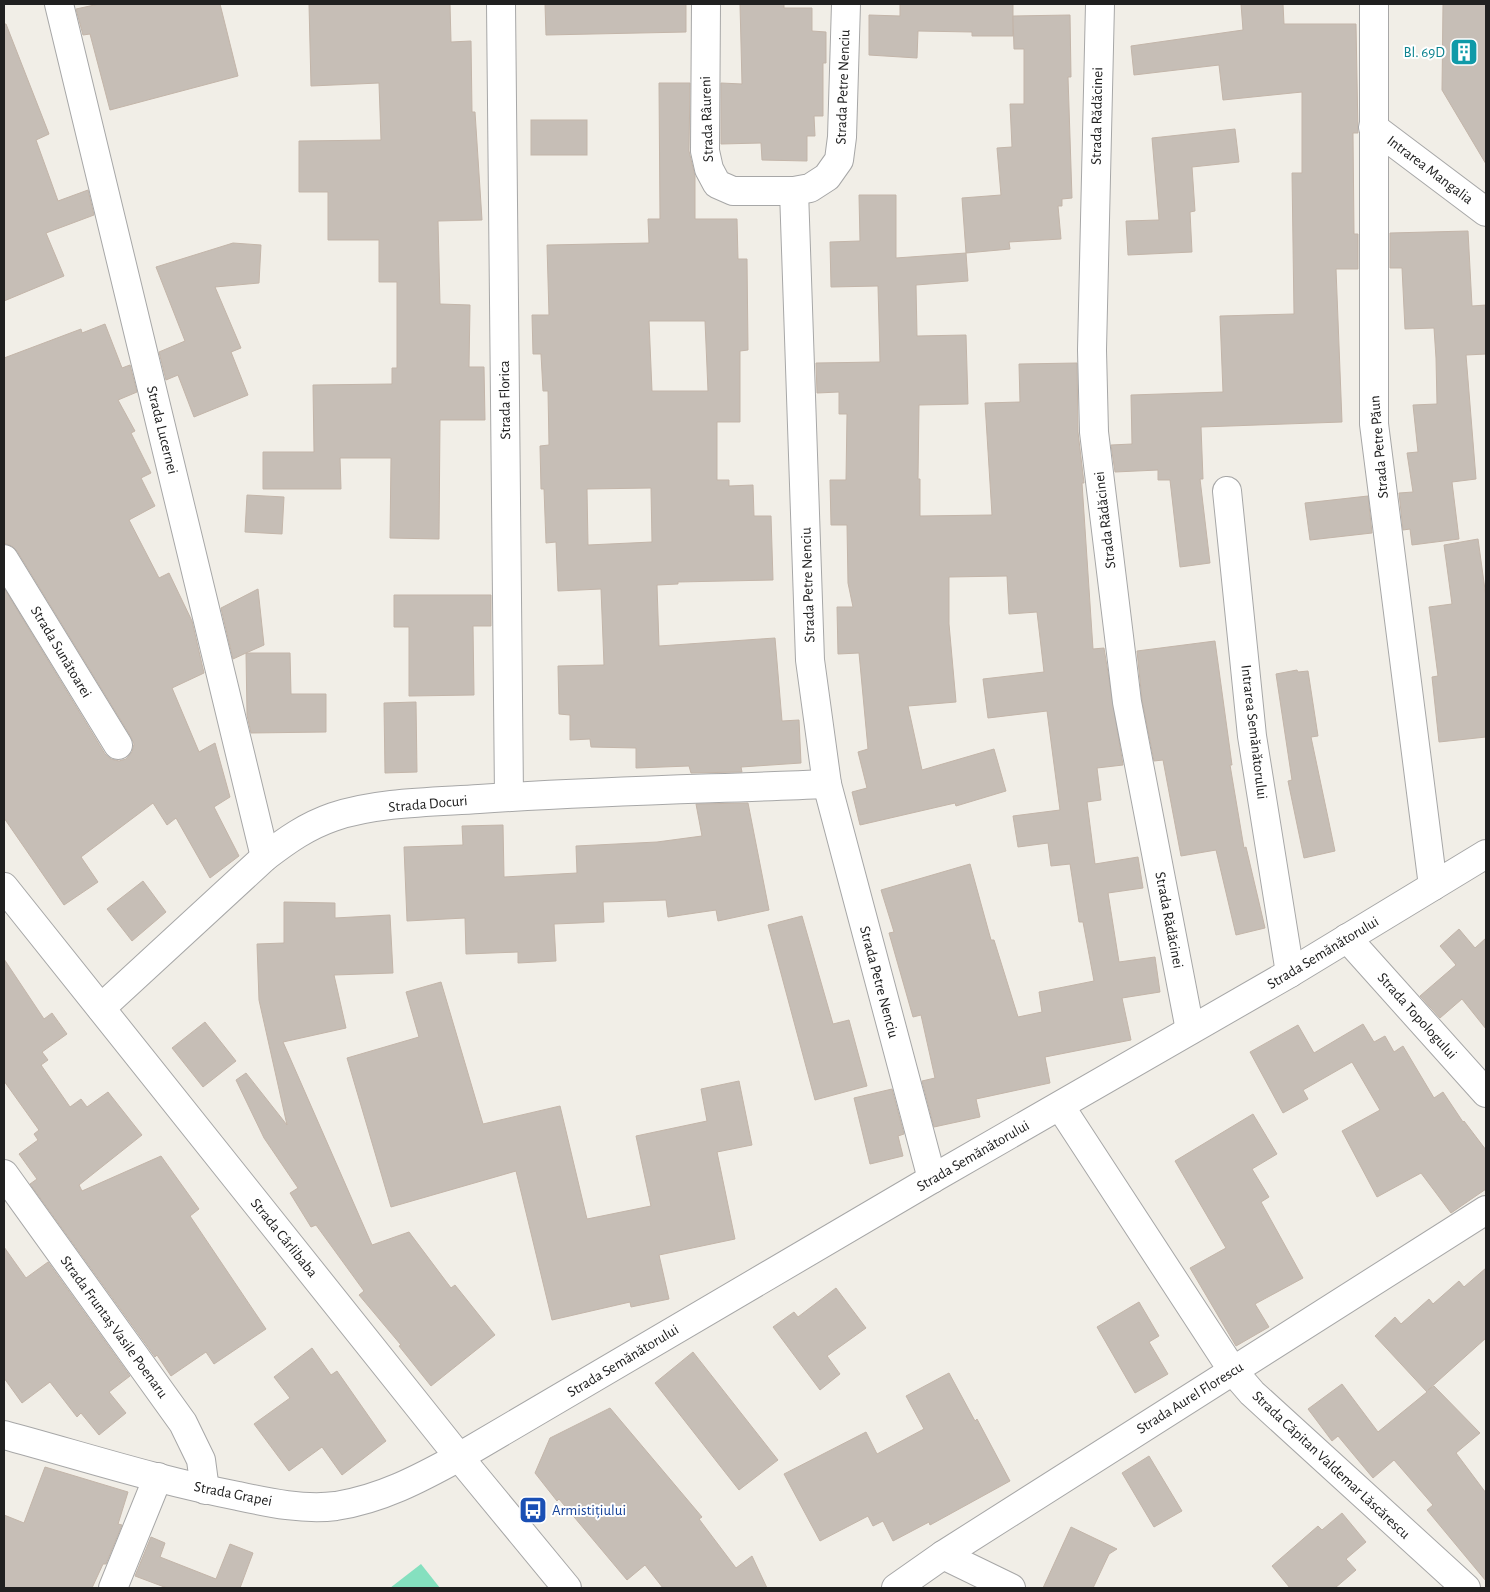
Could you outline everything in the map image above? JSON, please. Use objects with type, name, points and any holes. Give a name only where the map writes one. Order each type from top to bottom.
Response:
[{"type":"street","name":"Strada Lucernei","points":[[59,4],[265,857]]},
{"type":"street","name":"Strada Florica","points":[[501,4],[509,797]]},
{"type":"street","name":"Strada Râureni","points":[[706,4],[705,151],[709,169],[717,184],[733,191],[794,191]]},
{"type":"street","name":"Strada Petre Nenciu","points":[[846,4],[842,137],[839,160],[827,177],[810,188],[794,191],[810,660],[827,784],[932,1179]]},
{"type":"street","name":"Strada Rădăcinei","points":[[1100,4],[1092,340],[1094,432],[1127,702],[1190,1030]]},
{"type":"street","name":"Strada Petre Păun","points":[[1374,4],[1374,424],[1433,886]]},
{"type":"street","name":"Intrarea Mangalia","points":[[1373,127],[1486,212]]},
{"type":"street","name":"Intrarea Semănătorului","points":[[1227,491],[1252,736],[1290,973]]},
{"type":"street","name":"Strada Sunătoarei","points":[[4,559],[118,746]]},
{"type":"street","name":"Strada Docuri","points":[[101,1008],[265,857],[295,835],[335,817],[368,809],[509,797],[827,784]]},
{"type":"street","name":"Strada Semănătorului","points":[[459,1457],[932,1179],[1290,973],[1486,854]]},
{"type":"street","name":"Strada Cârlibaba","points":[[4,887],[459,1457],[567,1588]]},
{"type":"street","name":"Strada Topologului","points":[[1347,938],[1486,1094]]},
{"type":"street","name":"Strada Căpitan Valdemar Lăscărescu","points":[[1060,1106],[1233,1371],[1252,1393],[1466,1588]]},
{"type":"street","name":"Strada Fruntaș Vasile Poenaru","points":[[4,1174],[183,1422],[200,1460],[205,1490]]},
{"type":"street","name":"Strada Aurel Florescu","points":[[896,1588],[942,1555],[1486,1210]]},
{"type":"street","name":"Strada Grapei","points":[[4,1435],[205,1490],[270,1502],[312,1507],[334,1506],[384,1495],[459,1457]]},
{"type":"street","points":[[113,1588],[158,1477]]},
{"type":"street","points":[[942,1555],[1011,1588]]},
{"type":"green space","points":[[421,1564],[440,1588],[390,1588]]},
{"type":"building","points":[[99,4],[220,4],[238,76],[110,110],[90,34],[83,35],[76,9]]},
{"type":"building","points":[[309,4],[450,4],[451,42],[471,41],[472,112],[475,112],[482,220],[438,221],[440,304],[470,305],[469,367],[484,367],[485,420],[440,420],[439,539],[390,538],[391,458],[340,458],[341,489],[263,489],[263,452],[314,452],[313,385],[392,384],[392,368],[397,368],[397,282],[379,282],[379,240],[328,240],[328,192],[299,192],[299,141],[381,140],[379,83],[311,86]]},
{"type":"building","points":[[545,4],[686,4],[686,32],[546,35]]},
{"type":"building","points":[[740,4],[784,4],[784,8],[812,8],[812,31],[826,32],[826,63],[823,63],[823,116],[814,116],[815,136],[807,136],[807,161],[762,160],[761,143],[721,144],[721,83],[742,84]]},
{"type":"building","points":[[900,4],[1013,4],[1013,36],[972,36],[972,32],[918,31],[917,58],[869,55],[869,15],[900,16]]},
{"type":"building","points":[[1241,4],[1283,4],[1284,24],[1356,24],[1358,133],[1353,133],[1354,234],[1358,234],[1358,269],[1336,269],[1342,422],[1201,427],[1203,479],[1200,479],[1210,563],[1180,567],[1170,480],[1158,480],[1158,470],[1115,472],[1111,445],[1132,444],[1131,395],[1223,392],[1220,316],[1294,314],[1292,173],[1302,173],[1302,92],[1223,100],[1219,65],[1134,75],[1131,46],[1243,30]]},
{"type":"building","name":"Bl. 69D","points":[[1443,4],[1486,4],[1486,164],[1442,90]]},
{"type":"building","points":[[1070,15],[1071,77],[1068,77],[1072,198],[1062,199],[1062,206],[1058,206],[1061,239],[1009,242],[1010,249],[966,253],[962,198],[1001,195],[997,148],[1012,147],[1010,104],[1024,104],[1024,49],[1014,49],[1013,16]]},
{"type":"building","points":[[4,24],[6,24],[49,134],[36,140],[58,201],[88,190],[94,215],[46,233],[64,276],[4,301]]},
{"type":"building","points":[[659,83],[690,83],[689,151],[695,176],[695,219],[737,219],[738,259],[747,259],[748,350],[740,351],[740,422],[717,422],[717,480],[729,480],[729,486],[753,485],[754,516],[771,516],[773,580],[678,582],[678,584],[657,585],[659,646],[775,638],[782,721],[799,720],[801,763],[741,767],[742,772],[691,773],[689,766],[636,768],[636,748],[591,747],[590,739],[570,740],[570,715],[559,714],[558,666],[604,665],[601,589],[558,591],[556,542],[546,543],[544,489],[541,489],[540,446],[549,445],[548,391],[543,391],[541,354],[533,354],[532,315],[549,315],[547,245],[649,243],[648,219],[660,219]],"holes":[[[649,321],[705,321],[708,391],[652,391]],[[651,488],[652,542],[588,545],[587,489]]]},
{"type":"building","points":[[531,120],[587,120],[587,155],[531,155]]},
{"type":"building","points":[[1235,129],[1239,162],[1192,167],[1195,211],[1190,212],[1192,252],[1128,255],[1126,221],[1159,220],[1152,138]]},
{"type":"building","points":[[859,195],[896,195],[896,258],[966,253],[968,281],[916,285],[917,336],[966,335],[968,404],[919,405],[918,479],[920,479],[920,516],[992,515],[985,403],[1020,402],[1019,364],[1077,363],[1078,432],[1084,483],[1082,483],[1093,649],[1104,648],[1123,765],[1097,768],[1101,800],[1087,802],[1095,864],[1138,857],[1143,888],[1108,893],[1119,962],[1155,957],[1160,992],[1122,998],[1131,1040],[1045,1057],[1050,1083],[976,1099],[980,1117],[934,1127],[922,1081],[935,1078],[921,1015],[913,1017],[889,933],[894,932],[881,890],[970,864],[991,940],[994,940],[1018,1017],[1042,1012],[1039,992],[1094,981],[1083,922],[1079,922],[1070,864],[1051,866],[1048,843],[1018,847],[1013,816],[1060,810],[1047,711],[988,718],[983,679],[1044,672],[1037,612],[1009,614],[1007,576],[949,577],[949,624],[956,702],[908,706],[922,770],[994,749],[1006,791],[956,806],[955,803],[860,825],[852,792],[867,788],[858,752],[868,749],[859,653],[838,654],[837,607],[853,607],[848,583],[847,525],[831,525],[830,480],[846,480],[847,414],[839,414],[839,392],[817,393],[816,363],[880,362],[878,286],[831,287],[830,242],[860,241]]},
{"type":"building","points":[[1468,231],[1472,306],[1486,305],[1486,354],[1466,355],[1476,479],[1452,482],[1459,539],[1412,545],[1410,529],[1403,530],[1399,493],[1413,492],[1407,453],[1418,452],[1413,405],[1437,404],[1434,328],[1405,329],[1402,268],[1390,268],[1390,233]]},
{"type":"building","points":[[233,243],[261,245],[259,283],[215,287],[241,348],[231,352],[248,395],[194,417],[178,375],[166,380],[159,352],[185,341],[156,267]]},
{"type":"building","points":[[105,324],[122,368],[130,365],[137,392],[118,400],[135,431],[131,433],[151,473],[141,478],[155,506],[129,520],[159,578],[169,573],[192,621],[204,673],[172,688],[199,752],[215,743],[230,797],[214,807],[239,856],[210,878],[176,818],[167,825],[153,803],[81,857],[98,882],[64,905],[4,818],[4,588],[105,754],[111,759],[119,761],[126,759],[132,752],[134,744],[17,551],[12,546],[4,543],[4,358],[81,329],[82,333]]},
{"type":"building","points":[[247,495],[284,497],[282,534],[245,532]]},
{"type":"building","points":[[1368,496],[1372,533],[1310,540],[1305,503]]},
{"type":"building","points":[[1478,539],[1486,597],[1486,737],[1439,742],[1432,677],[1438,676],[1429,607],[1452,604],[1444,545]]},
{"type":"building","points":[[258,589],[264,645],[233,659],[221,608]]},
{"type":"building","points":[[394,595],[491,595],[491,626],[473,626],[474,695],[409,696],[409,627],[394,627]]},
{"type":"building","points":[[1215,641],[1232,765],[1230,765],[1244,848],[1246,847],[1265,928],[1236,935],[1216,850],[1181,856],[1163,760],[1154,761],[1142,700],[1137,651]]},
{"type":"building","points":[[246,653],[290,653],[291,694],[326,694],[326,732],[251,733],[247,715]]},
{"type":"building","points":[[1297,670],[1298,672],[1308,671],[1318,736],[1311,737],[1335,851],[1304,858],[1288,781],[1292,780],[1276,674]]},
{"type":"building","points":[[416,702],[417,772],[385,773],[384,703]]},
{"type":"building","points":[[748,803],[769,910],[718,921],[716,910],[668,917],[666,900],[603,902],[604,922],[554,924],[556,961],[518,963],[518,952],[466,954],[465,918],[407,921],[404,847],[463,845],[462,826],[503,825],[504,877],[577,873],[576,846],[657,842],[702,836],[696,804]]},
{"type":"building","points":[[143,881],[166,912],[132,941],[107,909]]},
{"type":"building","points":[[284,902],[335,903],[335,918],[390,915],[393,973],[334,975],[346,1028],[283,1042],[372,1245],[409,1232],[451,1288],[455,1285],[495,1335],[431,1386],[399,1346],[401,1345],[359,1295],[364,1291],[316,1225],[311,1227],[290,1193],[298,1188],[264,1138],[236,1080],[246,1073],[287,1125],[259,1000],[257,944],[284,943]]},
{"type":"building","points":[[802,916],[833,1024],[849,1020],[867,1086],[815,1100],[768,925]]},
{"type":"building","points":[[1459,929],[1475,948],[1486,938],[1486,1029],[1462,999],[1440,1018],[1420,996],[1456,965],[1440,946]]},
{"type":"building","points":[[4,959],[44,1019],[52,1013],[67,1034],[42,1052],[48,1060],[41,1065],[70,1107],[81,1099],[87,1107],[108,1092],[142,1135],[79,1185],[82,1191],[161,1156],[199,1209],[190,1216],[266,1329],[214,1364],[206,1352],[171,1376],[157,1355],[155,1357],[30,1184],[37,1179],[19,1154],[38,1140],[34,1134],[39,1130],[4,1081]]},
{"type":"building","points":[[441,982],[483,1124],[560,1106],[587,1219],[651,1206],[636,1136],[707,1121],[701,1089],[739,1081],[752,1145],[717,1152],[735,1239],[659,1255],[669,1299],[631,1307],[630,1302],[552,1320],[516,1171],[391,1207],[347,1058],[419,1037],[406,992]]},
{"type":"building","points":[[205,1022],[236,1061],[203,1087],[172,1048]]},
{"type":"building","points":[[1363,1024],[1374,1042],[1385,1036],[1394,1052],[1403,1046],[1434,1098],[1443,1092],[1463,1122],[1486,1150],[1486,1189],[1451,1213],[1421,1173],[1377,1197],[1342,1131],[1380,1110],[1352,1062],[1303,1090],[1308,1099],[1283,1113],[1250,1052],[1298,1025],[1314,1053]]},
{"type":"building","points":[[892,1089],[904,1134],[898,1136],[903,1156],[870,1164],[854,1098]]},
{"type":"building","points":[[1253,1114],[1277,1154],[1252,1169],[1269,1197],[1261,1202],[1303,1278],[1255,1304],[1269,1327],[1236,1346],[1190,1268],[1226,1248],[1175,1161]]},
{"type":"building","points":[[4,1247],[26,1278],[48,1262],[130,1376],[109,1392],[126,1413],[99,1435],[81,1413],[77,1417],[50,1382],[22,1403],[4,1378]]},
{"type":"building","points":[[1486,1268],[1486,1338],[1428,1390],[1434,1386],[1480,1433],[1456,1453],[1486,1493],[1486,1581],[1427,1510],[1433,1505],[1394,1460],[1373,1478],[1338,1436],[1332,1441],[1308,1409],[1342,1384],[1378,1432],[1427,1392],[1375,1336],[1395,1317],[1401,1324],[1429,1299],[1433,1304],[1459,1281],[1464,1287]]},
{"type":"building","points":[[836,1288],[866,1328],[827,1356],[840,1374],[820,1390],[773,1327],[794,1312],[798,1317]]},
{"type":"building","points":[[1139,1302],[1159,1336],[1149,1342],[1168,1374],[1135,1393],[1097,1327]]},
{"type":"building","points":[[312,1348],[331,1375],[337,1371],[386,1441],[342,1475],[322,1447],[289,1471],[254,1424],[290,1398],[274,1377]]},
{"type":"building","points":[[693,1352],[778,1460],[739,1490],[655,1383]]},
{"type":"building","points":[[949,1373],[975,1421],[977,1419],[1010,1481],[930,1525],[929,1522],[893,1541],[883,1521],[873,1526],[868,1516],[820,1541],[784,1474],[866,1432],[877,1454],[924,1429],[906,1396]]},
{"type":"building","points":[[610,1408],[702,1517],[699,1519],[736,1568],[752,1556],[767,1588],[663,1588],[645,1565],[627,1580],[559,1499],[557,1501],[535,1473],[550,1438]]},
{"type":"building","points":[[1149,1456],[1182,1511],[1154,1527],[1122,1473]]},
{"type":"building","points":[[45,1467],[128,1492],[118,1524],[122,1525],[106,1564],[103,1564],[92,1588],[4,1588],[4,1515],[24,1523]]},
{"type":"building","points":[[1342,1513],[1366,1542],[1346,1559],[1356,1570],[1335,1588],[1290,1588],[1272,1566],[1318,1526],[1322,1530]]},
{"type":"building","points":[[1071,1527],[1117,1549],[1109,1554],[1093,1588],[1043,1588]]},
{"type":"building","points":[[151,1537],[165,1543],[160,1557],[216,1579],[230,1544],[253,1553],[240,1588],[167,1588],[135,1576]]},
{"type":"place","name":"Bl. 69D","points":[[1464,52]]},
{"type":"place","name":"Armistițiului","points":[[533,1510]]}]
